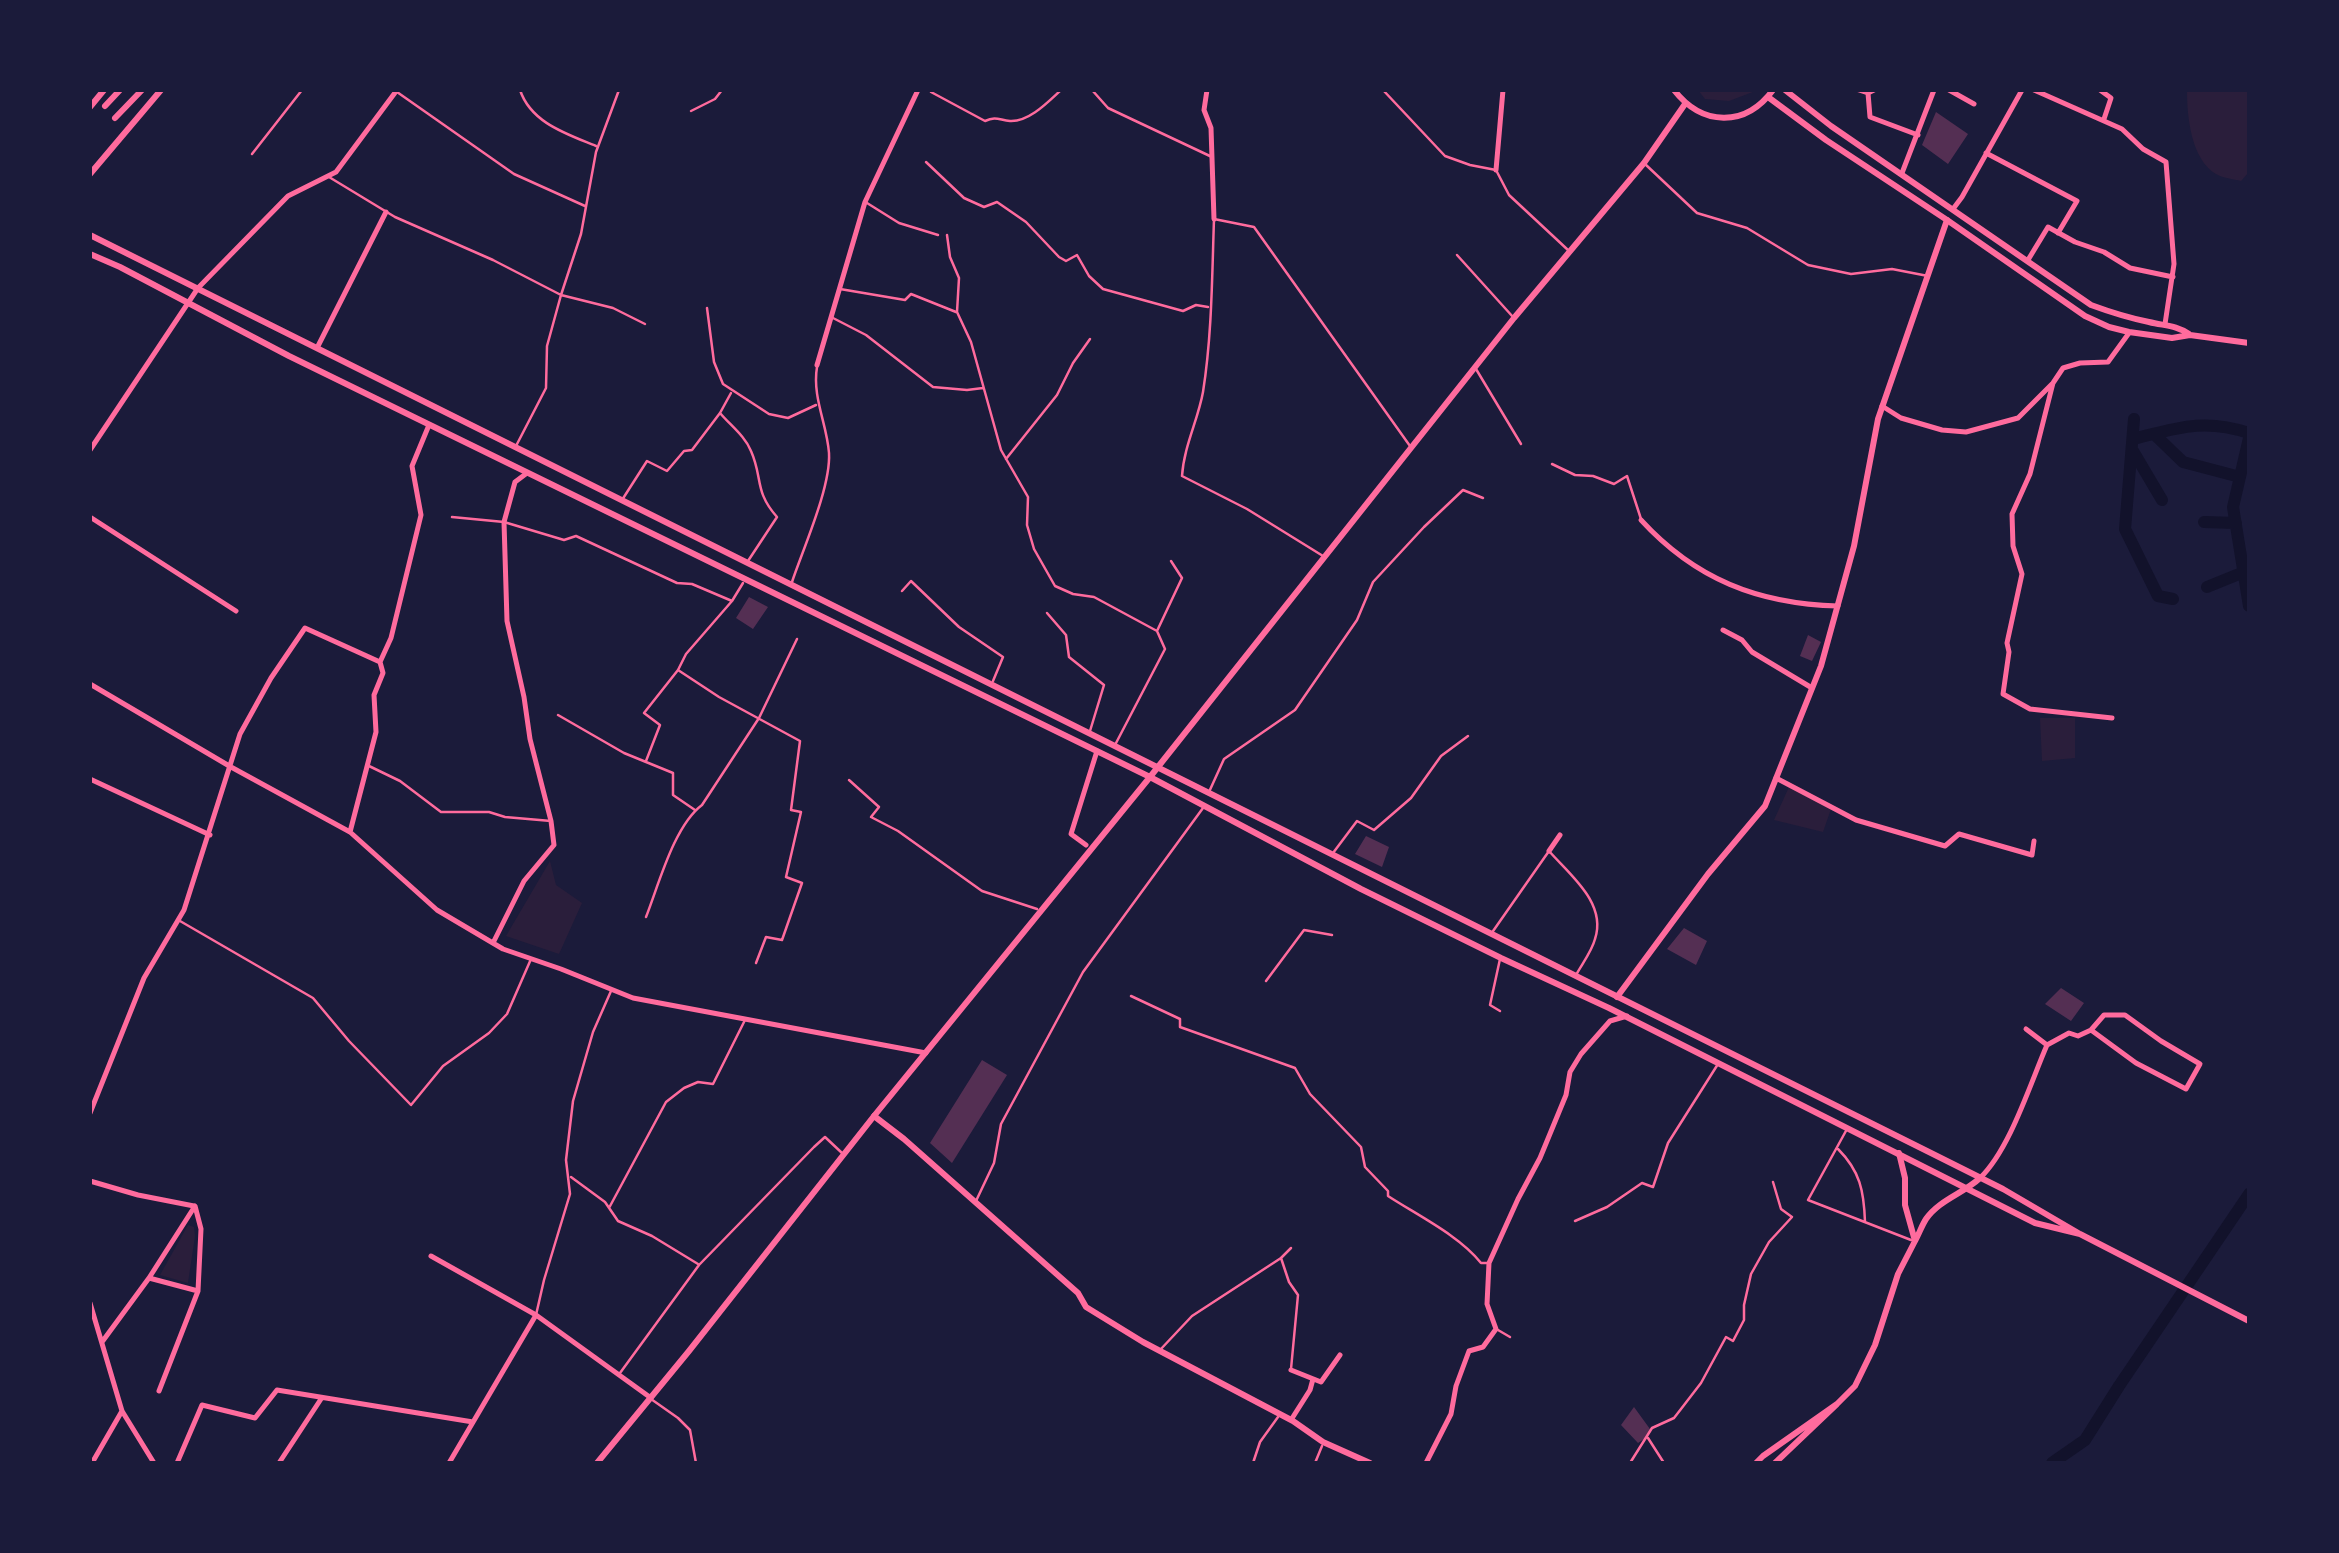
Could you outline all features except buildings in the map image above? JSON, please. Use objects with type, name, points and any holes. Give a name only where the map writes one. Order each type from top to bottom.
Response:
[{"type":"main road","points":[[90,106],[104,90]]},
{"type":"main road","points":[[106,106],[120,90]]},
{"type":"main road","points":[[115,118],[142,90]]},
{"type":"main road","points":[[91,172],[161,90]]},
{"type":"main road","points":[[1674,90],[1686,104],[1703,114],[1722,118],[1742,115],[1760,106],[1771,93],[1826,140],[2086,316],[2109,327],[2172,338],[2190,335],[2249,343]]},
{"type":"main road","points":[[1784,90],[2091,305],[2154,324],[2178,326],[2190,335]]},
{"type":"main road","points":[[597,1463],[1514,318],[1644,163],[1686,104]]},
{"type":"main road","points":[[1617,997],[1708,874],[1765,806],[1821,666],[1854,546],[1878,419],[1947,220]]},
{"type":"main road","points":[[90,236],[1980,1178],[2249,1321]]},
{"type":"main road","points":[[90,254],[429,425],[1150,776],[1361,889],[1626,1016],[2035,1223],[2080,1234]]},
{"type":"main road","points":[[527,472],[535,457]]},
{"type":"main road","points":[[874,1116],[1078,1293],[1086,1306],[1291,1420],[1323,1442],[1370,1463]]},
{"type":"main road","points":[[1898,1153],[1915,1241]]},
{"type":"main road","points":[[1775,1463],[1855,1386],[1898,1274],[1928,1216],[1980,1178]]},
{"type":"main road","points":[[1756,1463],[1837,1404]]},
{"type":"street","points":[[90,450],[198,288],[288,196],[336,172],[396,90]]},
{"type":"street","points":[[1207,90],[1204,110],[1211,128],[1214,219]]},
{"type":"street","points":[[1496,170],[1503,90]]},
{"type":"street","points":[[1859,90],[1871,92],[1870,117],[1918,135]]},
{"type":"street","points":[[1902,173],[1934,90]]},
{"type":"street","points":[[1949,90],[1974,104]]},
{"type":"street","points":[[1953,209],[2022,90]]},
{"type":"street","points":[[2034,90],[2122,128],[2166,162],[2174,264],[2165,324]]},
{"type":"street","points":[[2100,90],[2111,98]]},
{"type":"street","points":[[2104,120],[2117,90]]},
{"type":"street","points":[[818,365],[865,202],[915,91]]},
{"type":"street","points":[[1986,153],[2077,202],[2058,233]]},
{"type":"street","points":[[318,348],[386,212]]},
{"type":"street","points":[[2028,260],[2048,227],[2130,268],[2172,277]]},
{"type":"street","points":[[2112,718],[2030,709],[2003,694],[2010,652],[2006,643],[2022,574],[2013,546],[2012,514],[2030,474],[2054,384],[2063,368],[2108,362],[2129,332]]},
{"type":"street","points":[[1882,406],[1900,418],[1942,430],[1966,432],[2018,418],[2054,384]]},
{"type":"street","points":[[350,832],[376,732],[374,695],[383,673],[380,662],[391,638],[421,515],[412,466],[429,425]]},
{"type":"street","points":[[494,943],[524,881],[554,846],[552,821],[530,739],[507,621],[504,522],[515,482],[527,472]]},
{"type":"street","points":[[90,517],[236,611]]},
{"type":"street","points":[[1641,520],[1660,541],[1693,566],[1745,592],[1802,605],[1838,606]]},
{"type":"street","points":[[90,1113],[144,978],[179,921],[240,734],[271,678],[304,628],[380,662]]},
{"type":"street","points":[[1723,630],[1812,688]]},
{"type":"street","points":[[90,684],[350,832],[437,910],[494,943],[633,998],[926,1052]]},
{"type":"street","points":[[1086,845],[1071,834],[1098,751]]},
{"type":"street","points":[[1776,778],[1856,820],[1945,846],[1959,834],[2032,855],[2034,841]]},
{"type":"street","points":[[90,780],[210,835]]},
{"type":"street","points":[[1548,851],[1560,835]]},
{"type":"street","points":[[1609,1008],[1617,997]]},
{"type":"street","points":[[1980,1178],[2006,1139],[2048,1045],[2068,1033],[2078,1036],[2091,1030],[2104,1015],[2125,1015],[2200,1064],[2186,1089],[2136,1063],[2091,1030]]},
{"type":"street","points":[[1426,1463],[1451,1414],[1456,1386],[1470,1351],[1482,1347],[1496,1329],[1487,1304],[1489,1264],[1540,1158],[1566,1094],[1570,1072],[1610,1021],[1626,1016]]},
{"type":"street","points":[[2026,1029],[2048,1045]]},
{"type":"street","points":[[90,1181],[195,1206]]},
{"type":"street","points":[[102,1342],[195,1206]]},
{"type":"street","points":[[159,1391],[198,1290],[201,1229],[195,1206]]},
{"type":"street","points":[[431,1256],[536,1315],[651,1398]]},
{"type":"street","points":[[149,1278],[198,1290]]},
{"type":"street","points":[[90,1303],[122,1412],[154,1463]]},
{"type":"street","points":[[449,1463],[536,1315]]},
{"type":"street","points":[[1291,1370],[1321,1382],[1340,1354]]},
{"type":"street","points":[[1291,1420],[1313,1379]]},
{"type":"street","points":[[177,1463],[202,1405],[255,1418],[277,1390],[473,1422]]},
{"type":"street","points":[[279,1463],[321,1399]]},
{"type":"street","points":[[92,1463],[122,1412]]},
{"type":"lane","points":[[252,154],[302,90]]},
{"type":"lane","points":[[396,90],[514,174],[585,206]]},
{"type":"lane","points":[[520,90],[535,115],[557,130],[598,147]]},
{"type":"lane","points":[[516,447],[546,388],[548,346],[581,234],[598,147],[619,90]]},
{"type":"lane","points":[[691,111],[715,100],[722,90]]},
{"type":"lane","points":[[931,92],[985,121],[993,118],[1015,122],[1043,107],[1061,90]]},
{"type":"lane","points":[[1092,90],[1108,108],[1212,156]]},
{"type":"lane","points":[[1383,90],[1445,156],[1496,170],[1508,194],[1569,251]]},
{"type":"lane","points":[[926,162],[964,198],[984,207],[997,202],[1026,222],[1059,257],[1066,261],[1076,256],[1103,289],[1183,311],[1196,305],[1211,308]]},
{"type":"lane","points":[[1644,163],[1698,213],[1747,228],[1808,265],[1850,274],[1892,268],[1928,276]]},
{"type":"lane","points":[[328,176],[386,212],[561,295],[613,308],[645,324]]},
{"type":"lane","points":[[865,202],[899,223],[938,235]]},
{"type":"lane","points":[[1324,557],[1247,509],[1182,476],[1209,352],[1214,219],[1254,227],[1411,447]]},
{"type":"lane","points":[[947,236],[959,278],[957,312],[970,342],[1000,450],[1028,496],[1028,525],[1034,548],[1055,586],[1074,594],[1094,596],[1156,632],[1165,649],[1114,746]]},
{"type":"lane","points":[[1457,255],[1514,318]]},
{"type":"lane","points":[[840,288],[904,300],[912,294],[957,312]]},
{"type":"lane","points":[[707,308],[714,362],[722,384],[769,414],[788,418],[818,404]]},
{"type":"lane","points":[[831,316],[866,335],[933,387],[984,388]]},
{"type":"lane","points":[[1006,459],[1058,395],[1090,339]]},
{"type":"lane","points":[[791,584],[821,500],[829,455],[818,404],[818,365]]},
{"type":"lane","points":[[1475,368],[1521,444]]},
{"type":"lane","points":[[622,500],[647,461],[667,470],[684,450],[692,450],[732,392]]},
{"type":"lane","points":[[720,413],[749,445],[764,503],[777,517],[747,562]]},
{"type":"lane","points":[[1552,464],[1575,475],[1614,484],[1627,476],[1641,520]]},
{"type":"lane","points":[[1208,793],[1224,759],[1294,710],[1357,620],[1373,582],[1424,527],[1463,490],[1483,498]]},
{"type":"lane","points":[[452,517],[504,522],[564,540],[576,536],[677,583],[692,584],[732,601]]},
{"type":"lane","points":[[1156,632],[1182,578],[1171,562]]},
{"type":"lane","points":[[646,761],[660,725],[644,713],[686,654],[732,601],[744,579]]},
{"type":"lane","points":[[902,591],[910,582],[959,627],[1003,657],[992,685]]},
{"type":"lane","points":[[1046,613],[1066,636],[1069,657],[1104,685],[1089,734]]},
{"type":"lane","points":[[646,916],[680,834],[758,718],[797,639]]},
{"type":"lane","points":[[678,670],[718,697],[800,741],[791,810],[801,812],[786,877],[802,883],[782,940],[766,937],[756,963]]},
{"type":"lane","points":[[558,715],[588,734],[673,772],[673,795],[695,810]]},
{"type":"lane","points":[[1332,854],[1357,821],[1374,830],[1411,798],[1441,756],[1468,736]]},
{"type":"lane","points":[[367,766],[400,781],[441,812],[489,812],[552,821]]},
{"type":"lane","points":[[849,780],[879,807],[872,817],[898,831],[982,892],[1041,910]]},
{"type":"lane","points":[[975,1202],[994,1163],[1001,1124],[1083,972],[1205,805]]},
{"type":"lane","points":[[1490,934],[1548,851],[1594,902],[1596,938],[1576,976]]},
{"type":"lane","points":[[179,921],[313,998],[411,1105],[442,1066],[489,1033],[507,1014],[532,958]]},
{"type":"lane","points":[[1266,980],[1304,930],[1332,934]]},
{"type":"lane","points":[[1500,1012],[1490,1005],[1501,958]]},
{"type":"lane","points":[[536,1315],[570,1194],[566,1160],[573,1100],[592,1032],[612,989]]},
{"type":"lane","points":[[1131,996],[1180,1019],[1180,1027],[1295,1068],[1310,1094],[1361,1147],[1364,1166],[1388,1191],[1388,1196],[1458,1242],[1481,1263],[1489,1264]]},
{"type":"lane","points":[[610,1208],[666,1102],[698,1082],[714,1084],[746,1018]]},
{"type":"lane","points":[[1575,1221],[1607,1207],[1642,1183],[1653,1187],[1668,1143],[1719,1063]]},
{"type":"lane","points":[[1848,1128],[1808,1200],[1915,1241]]},
{"type":"lane","points":[[618,1375],[699,1264],[825,1137],[844,1154]]},
{"type":"lane","points":[[1837,1148],[1854,1164],[1864,1197],[1865,1222]]},
{"type":"lane","points":[[570,1176],[605,1202],[618,1221],[699,1264]]},
{"type":"lane","points":[[1630,1463],[1652,1428],[1674,1418],[1701,1383],[1726,1337],[1733,1341],[1744,1320],[1750,1274],[1769,1242],[1792,1217],[1780,1209],[1773,1182]]},
{"type":"lane","points":[[1160,1350],[1192,1316],[1281,1258],[1290,1248]]},
{"type":"lane","points":[[1281,1258],[1298,1295],[1291,1370]]},
{"type":"lane","points":[[1496,1329],[1510,1337]]},
{"type":"lane","points":[[651,1398],[690,1430],[696,1463]]},
{"type":"lane","points":[[1253,1463],[1260,1442],[1279,1416]]},
{"type":"lane","points":[[1647,1437],[1664,1463]]},
{"type":"lane","points":[[1315,1463],[1323,1442]]},
{"type":"shaded area","points":[[1698,90],[1758,90],[1729,101],[1705,99]]},
{"type":"shaded area","points":[[2187,90],[2249,90],[2249,172],[2241,181],[2216,174],[2201,158],[2190,124]]},
{"type":"shaded area","points":[[2040,718],[2075,718],[2075,758],[2042,761]]},
{"type":"shaded area","points":[[1789,787],[1831,809],[1823,832],[1774,820]]},
{"type":"shaded area","points":[[550,861],[556,885],[582,903],[559,954],[506,936]]},
{"type":"shaded area","points":[[188,1225],[194,1227],[195,1236],[188,1283],[160,1275]]},
{"type":"waterway","points":[[2134,419],[2125,529],[2158,596],[2173,599]]},
{"type":"waterway","points":[[2133,439],[2204,425],[2249,433]]},
{"type":"waterway","points":[[2154,434],[2183,462],[2240,477]]},
{"type":"waterway","points":[[2249,438],[2233,507],[2249,606]]},
{"type":"waterway","points":[[2133,451],[2162,500]]},
{"type":"waterway","points":[[2204,522],[2236,523]]},
{"type":"waterway","points":[[2207,587],[2244,572]]},
{"type":"waterway","points":[[2052,1463],[2085,1440],[2249,1194]]}]
